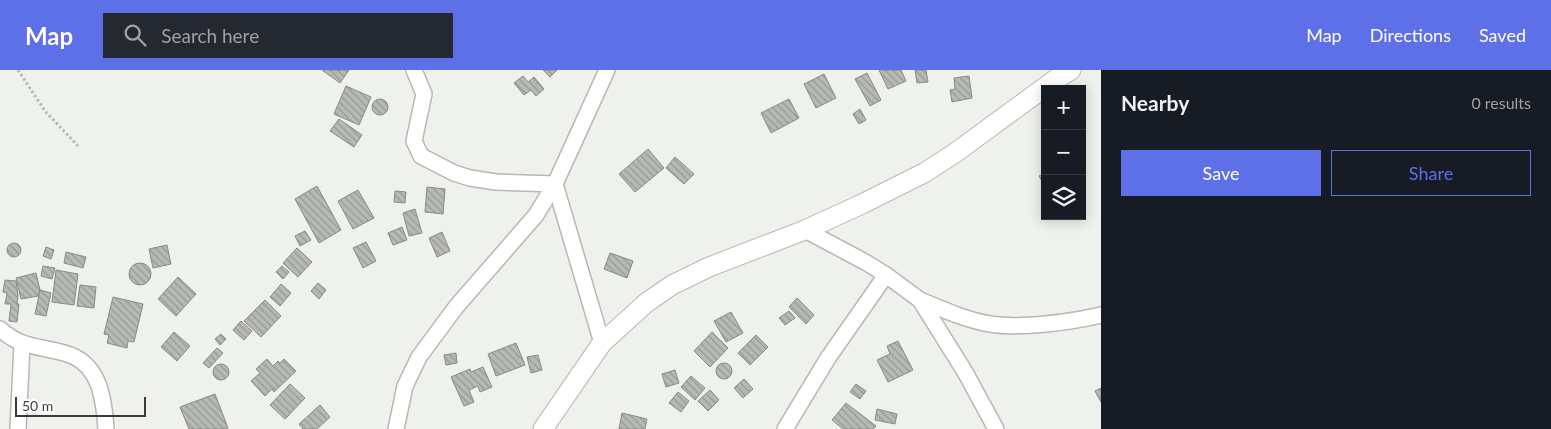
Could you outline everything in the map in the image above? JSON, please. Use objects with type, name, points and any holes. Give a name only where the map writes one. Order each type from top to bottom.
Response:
[{"type":"street","points":[[414,70],[424,94],[414,141],[421,156],[454,173],[470,178],[496,182],[555,184]]},
{"type":"street","points":[[396,429],[405,386],[419,357],[456,307],[536,215],[555,184],[607,70]]},
{"type":"street","points":[[542,429],[602,343],[646,303],[672,285],[709,268],[805,230],[924,173],[955,153],[1059,73]]},
{"type":"street","points":[[555,184],[602,343]]},
{"type":"street","points":[[805,230],[886,275],[920,300],[973,320],[990,324],[1018,326],[1101,315]]},
{"type":"street","points":[[785,429],[828,358],[886,275]]},
{"type":"street","points":[[920,300],[966,372],[996,429]]},
{"type":"street","points":[[0,329],[7,336],[22,344],[65,353],[87,366],[100,386],[104,403],[106,429]]},
{"type":"street","points":[[18,429],[22,344]]},
{"type":"path","points":[[18,70],[45,111],[78,146]]},
{"type":"building","points":[[322,70],[349,70],[340,83]]},
{"type":"building","points":[[543,70],[557,70],[550,77]]},
{"type":"building","points":[[879,70],[901,70],[906,81],[888,89]]},
{"type":"building","points":[[915,70],[926,70],[928,82],[917,83]]},
{"type":"building","points":[[867,73],[881,100],[870,106],[855,79]]},
{"type":"building","points":[[824,74],[836,98],[816,108],[804,84]]},
{"type":"building","points":[[523,76],[528,82],[534,77],[544,89],[536,96],[531,90],[524,95],[514,83]]},
{"type":"building","points":[[969,76],[972,98],[952,102],[950,90],[955,89],[954,78]]},
{"type":"building","points":[[346,86],[371,97],[359,125],[334,114]]},
{"type":"building","points":[[380,99],[386,101],[388,107],[386,113],[380,115],[374,113],[372,107],[374,101]]},
{"type":"building","points":[[789,99],[799,118],[771,133],[761,113]]},
{"type":"building","points":[[860,109],[866,120],[859,124],[853,114]]},
{"type":"building","points":[[339,119],[362,135],[354,147],[330,131]]},
{"type":"building","points":[[648,149],[664,168],[635,192],[619,174]]},
{"type":"building","points":[[675,157],[694,174],[684,184],[666,168]]},
{"type":"building","points":[[317,186],[341,230],[319,243],[295,199]]},
{"type":"building","points":[[427,187],[445,189],[443,214],[425,212]]},
{"type":"building","points":[[358,190],[374,218],[353,229],[338,201]]},
{"type":"building","points":[[395,191],[406,192],[405,203],[394,202]]},
{"type":"building","points":[[415,209],[422,233],[409,236],[403,213]]},
{"type":"building","points":[[402,227],[407,240],[393,245],[388,233]]},
{"type":"building","points":[[305,231],[311,240],[300,246],[295,236]]},
{"type":"building","points":[[442,232],[450,251],[437,257],[429,238]]},
{"type":"building","points":[[366,242],[376,261],[363,268],[353,248]]},
{"type":"building","points":[[11,243],[17,243],[21,250],[17,257],[11,257],[7,253],[7,247]]},
{"type":"building","points":[[167,245],[171,264],[153,268],[149,249]]},
{"type":"building","points":[[46,247],[54,250],[51,259],[43,256]]},
{"type":"building","points":[[297,248],[312,262],[298,277],[283,263]]},
{"type":"building","points":[[66,252],[86,257],[83,268],[64,263]]},
{"type":"building","points":[[610,253],[633,261],[627,278],[604,269]]},
{"type":"building","points":[[140,263],[150,270],[151,274],[144,284],[140,285],[130,278],[129,274],[136,264]]},
{"type":"building","points":[[43,266],[55,268],[52,279],[41,276]]},
{"type":"building","points":[[282,266],[289,272],[283,279],[276,272]]},
{"type":"building","points":[[56,270],[78,274],[74,305],[52,302]]},
{"type":"building","points":[[36,273],[40,290],[38,296],[21,299],[16,278]]},
{"type":"building","points":[[178,277],[196,294],[176,316],[158,299]]},
{"type":"building","points":[[5,280],[16,281],[17,304],[19,304],[17,322],[9,321],[11,304],[5,304],[7,293],[3,292]]},
{"type":"building","points":[[318,283],[326,290],[319,299],[311,291]]},
{"type":"building","points":[[281,284],[291,293],[280,306],[270,297]]},
{"type":"building","points":[[80,285],[96,287],[94,308],[77,306]]},
{"type":"building","points":[[40,290],[51,293],[46,316],[35,314]]},
{"type":"building","points":[[113,297],[143,304],[134,342],[128,341],[127,348],[107,343],[109,335],[104,334]]},
{"type":"building","points":[[797,298],[814,315],[806,324],[789,307]]},
{"type":"building","points":[[265,300],[281,316],[261,337],[244,321]]},
{"type":"building","points":[[789,311],[795,318],[785,325],[779,318]]},
{"type":"building","points":[[731,312],[743,333],[726,342],[714,321]]},
{"type":"building","points":[[241,321],[252,331],[244,340],[233,330]]},
{"type":"building","points":[[174,332],[190,346],[177,361],[161,347]]},
{"type":"building","points":[[712,332],[728,348],[710,367],[694,351]]},
{"type":"building","points":[[221,334],[226,339],[220,345],[215,339]]},
{"type":"building","points":[[756,335],[768,347],[750,365],[738,353]]},
{"type":"building","points":[[898,341],[913,370],[888,382],[877,360],[890,354],[887,346]]},
{"type":"building","points":[[516,343],[525,365],[496,376],[488,354]]},
{"type":"building","points":[[217,348],[223,353],[209,368],[203,363]]},
{"type":"building","points":[[456,353],[457,363],[446,365],[444,355]]},
{"type":"building","points":[[538,355],[542,370],[531,373],[527,357]]},
{"type":"building","points":[[267,359],[273,366],[278,361],[280,363],[284,359],[296,371],[274,392],[272,389],[265,396],[251,381],[260,373],[256,369]]},
{"type":"building","points":[[724,363],[730,365],[732,371],[730,377],[724,379],[718,377],[716,371],[718,365]]},
{"type":"building","points":[[221,364],[229,372],[221,380],[213,372]]},
{"type":"building","points":[[483,367],[492,387],[480,392],[478,386],[469,390],[474,402],[464,406],[451,377],[470,369],[471,372]]},
{"type":"building","points":[[675,370],[679,383],[666,387],[662,374]]},
{"type":"building","points":[[691,376],[705,388],[695,400],[681,387]]},
{"type":"building","points":[[744,379],[753,389],[743,398],[734,388]]},
{"type":"building","points":[[290,384],[305,398],[285,419],[270,405]]},
{"type":"building","points":[[856,384],[866,391],[860,399],[850,392]]},
{"type":"building","points":[[1101,388],[1101,402],[1095,391]]},
{"type":"building","points":[[710,390],[719,400],[708,411],[698,401]]},
{"type":"building","points":[[678,392],[689,401],[681,412],[669,403]]},
{"type":"building","points":[[215,394],[228,428],[189,429],[180,407]]},
{"type":"building","points":[[846,403],[876,426],[873,429],[843,429],[832,420]]},
{"type":"building","points":[[320,405],[330,417],[317,429],[303,429],[299,424]]},
{"type":"building","points":[[877,409],[897,414],[895,424],[875,420]]},
{"type":"building","points":[[622,413],[647,419],[645,429],[619,429]]}]
